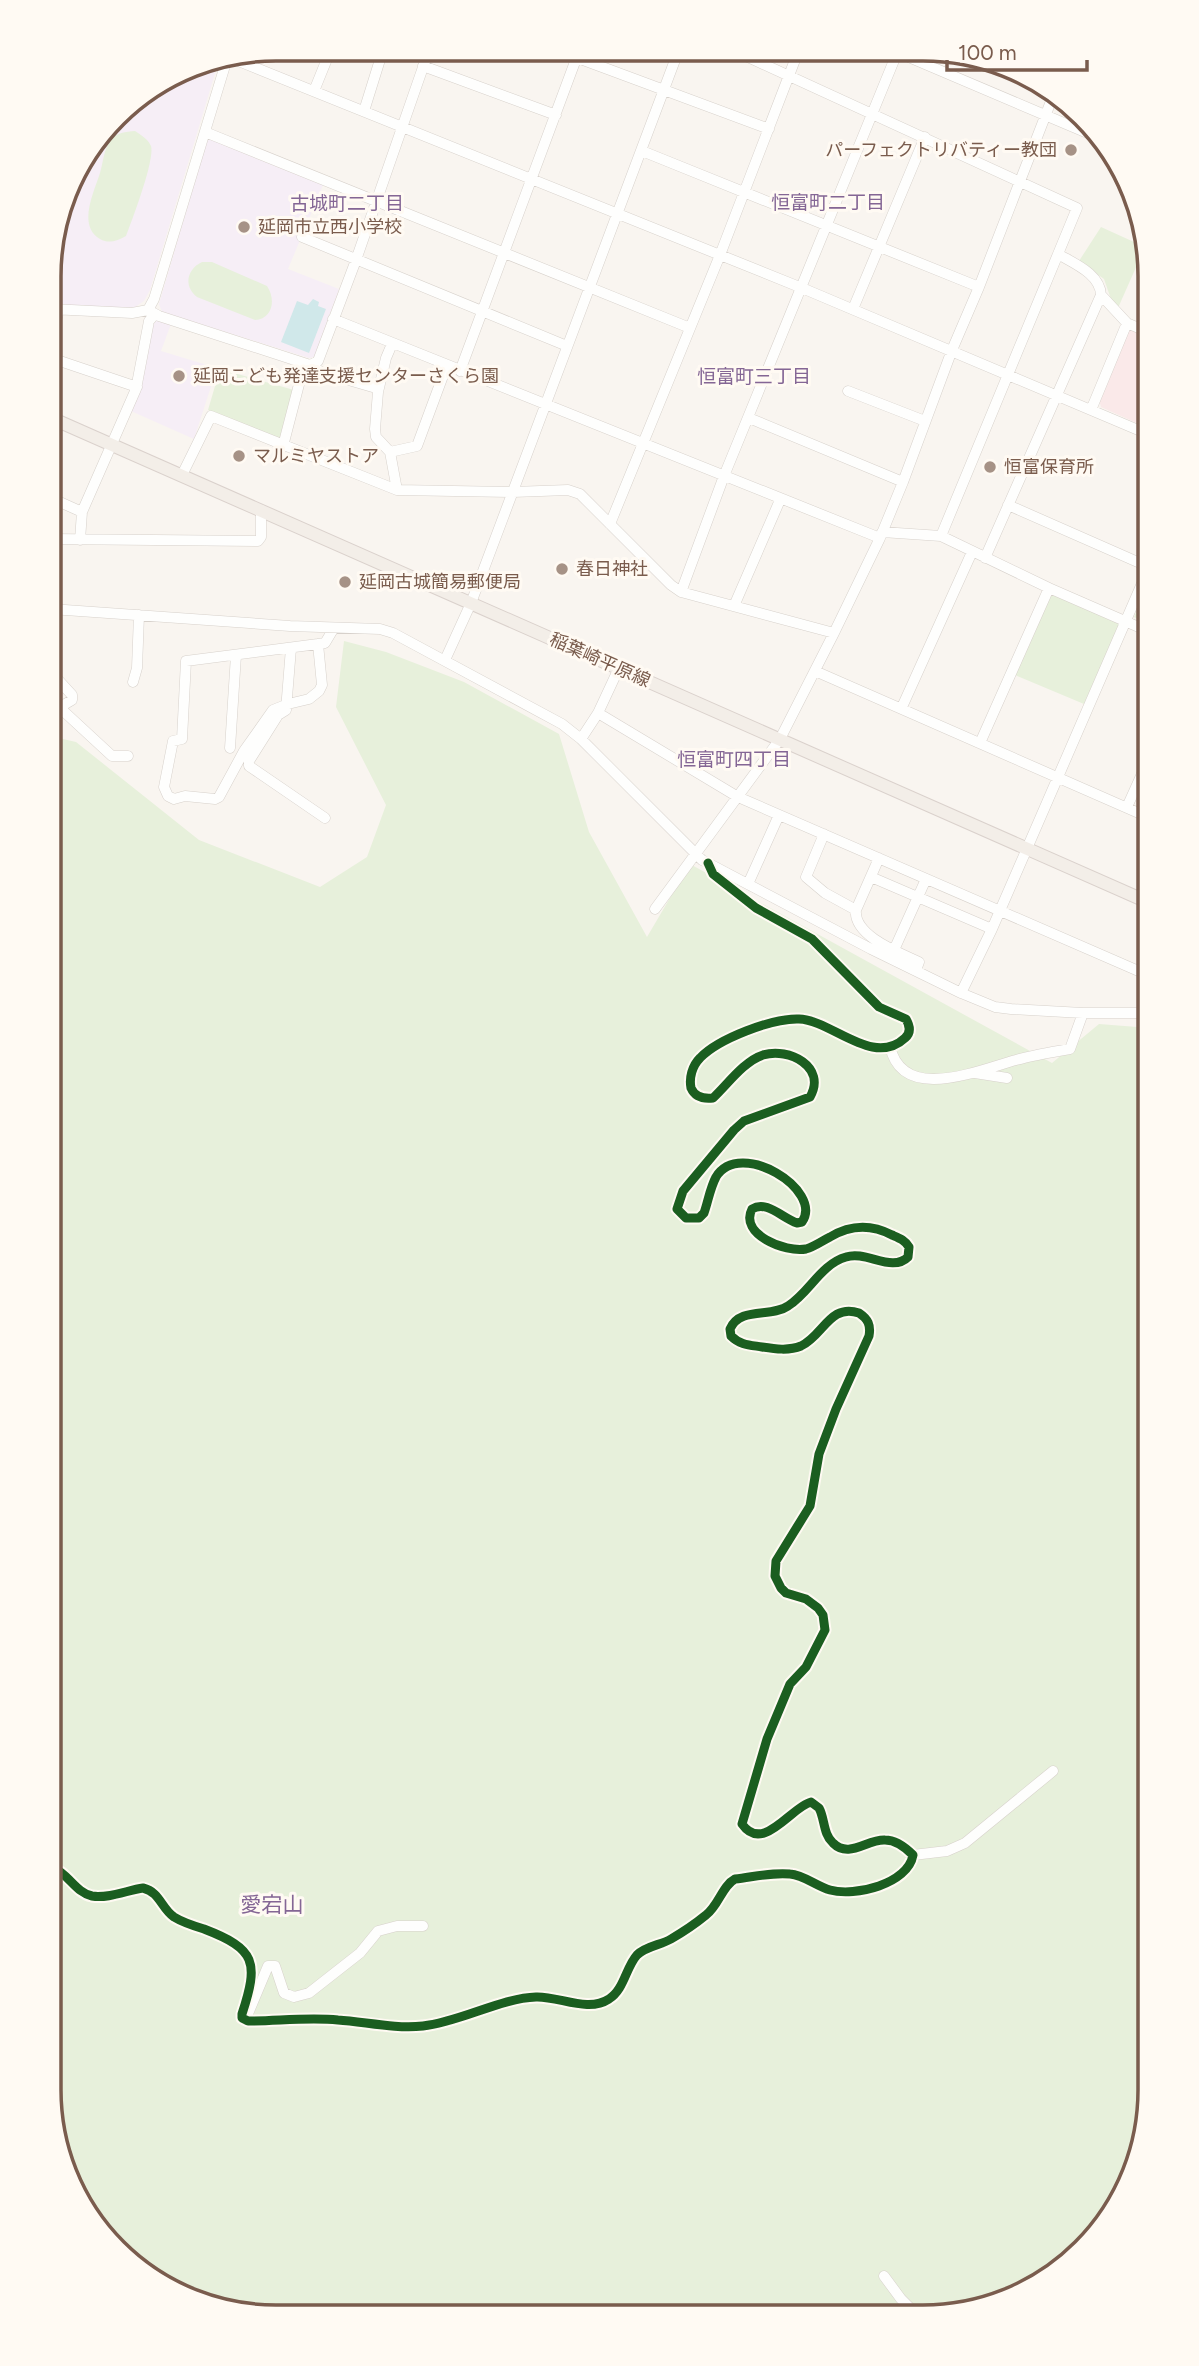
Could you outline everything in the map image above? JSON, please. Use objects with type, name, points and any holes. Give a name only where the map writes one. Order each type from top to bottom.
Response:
[{"type":"main road","name":"稲葉崎平原線","points":[[62,423],[1138,897]]},
{"type":"street","points":[[314,91],[326,61]]},
{"type":"street","points":[[364,111],[377,61]]},
{"type":"street","points":[[283,446],[303,369],[318,361],[425,61]]},
{"type":"street","points":[[460,370],[575,61]]},
{"type":"street","points":[[594,61],[664,91],[769,130]]},
{"type":"street","points":[[444,660],[471,603],[674,61]]},
{"type":"street","points":[[757,61],[1077,208],[940,536]]},
{"type":"street","points":[[610,524],[720,255],[795,61]]},
{"type":"street","points":[[681,592],[724,476],[895,61]]},
{"type":"street","points":[[917,61],[1078,129]]},
{"type":"street","points":[[244,64],[802,288],[1138,430]]},
{"type":"street","points":[[423,66],[556,115]]},
{"type":"street","points":[[80,540],[82,512],[136,387],[154,299],[226,68]]},
{"type":"street","points":[[655,909],[780,739],[834,633],[903,482],[1050,104]]},
{"type":"street","points":[[205,131],[690,328]]},
{"type":"street","points":[[853,309],[925,137]]},
{"type":"street","points":[[642,151],[979,287]]},
{"type":"street","points":[[302,237],[567,346]]},
{"type":"street","points":[[985,558],[1101,295],[1100,286],[1089,272],[1058,254]]},
{"type":"street","points":[[1101,295],[1127,323],[1138,328]]},
{"type":"street","points":[[62,309],[152,312],[310,365],[321,372],[376,388],[378,392]]},
{"type":"street","points":[[333,319],[780,500],[881,535],[940,536],[1049,588],[1138,626]]},
{"type":"street","points":[[1091,410],[1127,323]]},
{"type":"street","points":[[392,344],[378,392],[375,429],[376,437],[390,452],[397,490]]},
{"type":"street","points":[[62,362],[136,387]]},
{"type":"street","points":[[390,452],[417,446],[447,365]]},
{"type":"street","points":[[848,391],[925,421]]},
{"type":"street","points":[[183,475],[211,416],[397,490],[568,490],[580,494],[681,592],[834,633]]},
{"type":"street","points":[[749,418],[903,482]]},
{"type":"street","points":[[734,606],[780,500]]},
{"type":"street","points":[[62,503],[82,512]]},
{"type":"street","points":[[1008,505],[1138,561]]},
{"type":"street","points":[[62,539],[258,541],[261,537],[261,510]]},
{"type":"street","points":[[902,707],[972,552]]},
{"type":"street","points":[[980,743],[1049,588]]},
{"type":"street","points":[[961,993],[992,929],[1138,595]]},
{"type":"street","points":[[62,610],[380,629],[393,633],[562,724],[581,739],[695,854],[708,863],[871,949],[996,1007],[1083,1013],[1138,1013]]},
{"type":"street","points":[[133,682],[137,668],[139,615]]},
{"type":"street","points":[[318,644],[322,685],[319,691],[309,699],[274,710],[244,751],[219,797],[215,799],[185,796],[174,799],[168,796],[164,787],[173,741],[182,739],[186,661],[325,643],[334,628]]},
{"type":"street","points":[[291,648],[286,710],[278,715],[248,766],[325,818]]},
{"type":"street","points":[[230,748],[236,655]]},
{"type":"street","points":[[581,739],[598,713],[619,668]]},
{"type":"street","points":[[815,671],[1138,812]]},
{"type":"street","points":[[62,684],[72,695],[72,699],[62,706]]},
{"type":"street","points":[[598,713],[738,797],[1138,971]]},
{"type":"street","points":[[62,715],[113,757],[128,756]]},
{"type":"street","points":[[1127,807],[1138,783]]},
{"type":"street","points":[[748,884],[779,815]]},
{"type":"street","points":[[824,834],[806,877],[825,893],[856,910]]},
{"type":"street","points":[[879,858],[855,914],[870,937],[919,962],[916,970]]},
{"type":"street","points":[[708,863],[713,874],[757,908],[812,939],[879,1007],[906,1019],[909,1024],[908,1036],[897,1044],[878,1047],[863,1045],[801,1019],[751,1029],[700,1058],[691,1074],[691,1088],[699,1097],[713,1098],[750,1063],[764,1055],[783,1054],[798,1059],[812,1072],[815,1083],[810,1097],[744,1121],[734,1130],[683,1191],[677,1209],[686,1218],[691,1220],[704,1213],[716,1177],[730,1165],[749,1163],[766,1168],[781,1177],[799,1193],[807,1209],[802,1222],[797,1223],[765,1206],[757,1205],[752,1209],[748,1221],[750,1227],[761,1236],[786,1248],[804,1250],[845,1229],[872,1228],[901,1239],[909,1247],[908,1257],[901,1262],[854,1255],[845,1257],[826,1269],[787,1307],[776,1312],[747,1315],[738,1319],[730,1329],[732,1336],[744,1345],[779,1349],[800,1346],[836,1313],[842,1311],[859,1313],[869,1323],[870,1329],[819,1454],[810,1506],[776,1560],[775,1576],[781,1588],[818,1608],[823,1615],[825,1630],[806,1667],[790,1685],[767,1739],[742,1824],[755,1833],[772,1830],[802,1805],[811,1802],[819,1808],[827,1834],[839,1847],[851,1850],[884,1840],[897,1842],[913,1855],[947,1851],[965,1843],[1053,1771]]},
{"type":"street","points":[[871,877],[992,929]]},
{"type":"street","points":[[894,950],[926,878]]},
{"type":"street","points":[[890,1046],[896,1065],[918,1077],[945,1079],[1023,1058],[1070,1049],[1083,1013]]},
{"type":"street","points":[[971,1072],[1007,1078]]},
{"type":"street","points":[[245,2020],[335,2019],[419,2027],[527,1998],[588,2004],[606,2001],[616,1992],[636,1956],[670,1940],[708,1914],[719,1903],[728,1883],[782,1873],[797,1875],[832,1891],[863,1891],[883,1884],[905,1871],[913,1855]]},
{"type":"street","points":[[61,1871],[79,1889],[91,1895],[150,1889],[175,1918],[225,1937],[243,1949],[252,1969],[249,1994],[242,2014],[245,2020]]},
{"type":"street","points":[[245,2020],[268,1966],[275,1966],[284,1993],[300,1997],[360,1954],[378,1931],[397,1926],[423,1926]]},
{"type":"street","points":[[884,2276],[907,2305]]},
{"type":"shaded area","points":[[216,70],[150,290],[144,301],[135,307],[62,305],[63,248],[78,194],[83,181],[106,145],[135,115],[181,83]]},
{"type":"shaded area","name":"延岡市立西小学校","points":[[208,137],[323,185],[288,269],[339,289],[314,357],[309,358],[162,312],[159,304]]},
{"type":"shaded area","name":"延岡こども発達支援センターさくら園","points":[[157,320],[171,324],[161,351],[217,368],[194,439],[131,411],[153,325]]},
{"type":"shaded area","points":[[1129,328],[1138,332],[1138,424],[1101,407],[1099,399]]},
{"type":"green space","points":[[135,131],[146,139],[151,146],[151,153],[138,204],[126,236],[113,241],[103,241],[89,226],[89,208],[110,141],[125,132]]},
{"type":"green space","points":[[1101,227],[1135,243],[1137,265],[1118,308],[1112,302],[1104,279],[1079,261]]},
{"type":"green space","points":[[202,262],[212,262],[267,286],[272,302],[266,316],[255,320],[197,297],[188,283],[190,273]]},
{"type":"green space","points":[[220,369],[294,390],[280,439],[208,410]]},
{"type":"green space","points":[[1054,594],[1118,622],[1119,626],[1084,704],[1015,675],[1050,595]]},
{"type":"green space","points":[[344,641],[386,652],[464,682],[559,734],[589,832],[647,937],[690,864],[1052,1063],[1099,1024],[1138,1027],[1137,2104],[1134,2131],[1126,2159],[1109,2197],[1075,2242],[1054,2260],[1018,2283],[978,2297],[951,2303],[922,2305],[248,2303],[194,2288],[145,2260],[115,2231],[83,2185],[69,2145],[63,2118],[61,2089],[62,739],[76,742],[199,840],[320,887],[367,857],[386,805],[336,707]]},
{"type":"water","points":[[313,299],[319,302],[318,306],[326,309],[309,353],[281,342],[297,301],[308,305]]},
{"type":"cycle path","points":[[61,1873],[80,1890],[92,1896],[143,1888],[149,1890],[174,1917],[234,1943],[249,1960],[251,1970],[251,1982],[242,2014],[242,2018],[248,2021],[327,2019],[412,2027],[437,2024],[523,1998],[545,1997],[583,2004],[601,2003],[618,1990],[637,1955],[671,1939],[702,1918],[735,1879],[790,1874],[830,1890],[853,1892],[891,1881],[909,1865],[913,1855],[893,1841],[878,1840],[852,1849],[839,1847],[830,1839],[819,1808],[811,1802],[768,1832],[750,1832],[742,1824],[767,1739],[790,1684],[806,1667],[825,1630],[823,1615],[818,1608],[806,1599],[786,1593],[781,1588],[775,1576],[776,1561],[810,1506],[819,1454],[870,1329],[867,1320],[859,1313],[849,1311],[834,1316],[801,1346],[782,1349],[742,1343],[731,1336],[730,1329],[741,1317],[788,1306],[837,1261],[846,1257],[862,1256],[894,1263],[908,1257],[909,1247],[899,1238],[884,1231],[861,1227],[845,1230],[806,1249],[787,1248],[766,1240],[752,1226],[752,1209],[769,1208],[797,1223],[802,1222],[806,1209],[801,1196],[791,1183],[760,1166],[743,1163],[727,1166],[716,1177],[704,1213],[699,1218],[686,1218],[677,1209],[683,1191],[744,1121],[810,1097],[814,1086],[809,1068],[803,1062],[794,1057],[773,1053],[749,1062],[713,1098],[700,1097],[691,1088],[691,1076],[697,1061],[708,1051],[746,1031],[788,1020],[812,1021],[852,1040],[880,1048],[893,1046],[905,1038],[909,1027],[906,1019],[879,1007],[812,939],[756,908],[713,874],[708,863]]},
{"type":"place","name":"パーフェクトリバティー教団","points":[[1071,150]]},
{"type":"place","name":"延岡市立西小学校","points":[[244,227]]},
{"type":"place","name":"延岡こども発達支援センターさくら園","points":[[179,376]]},
{"type":"place","name":"マルミヤストア","points":[[239,456]]},
{"type":"place","name":"恒富保育所","points":[[990,467]]},
{"type":"place","name":"春日神社","points":[[562,569]]},
{"type":"place","name":"延岡古城簡易郵便局","points":[[345,582]]},
{"type":"district","name":"恒富町二丁目","points":[[828,202]]},
{"type":"district","name":"古城町二丁目","points":[[347,203]]},
{"type":"district","name":"恒富町三丁目","points":[[754,376]]},
{"type":"district","name":"恒富町四丁目","points":[[734,759]]},
{"type":"district","name":"愛宕山","points":[[272,1904]]}]
